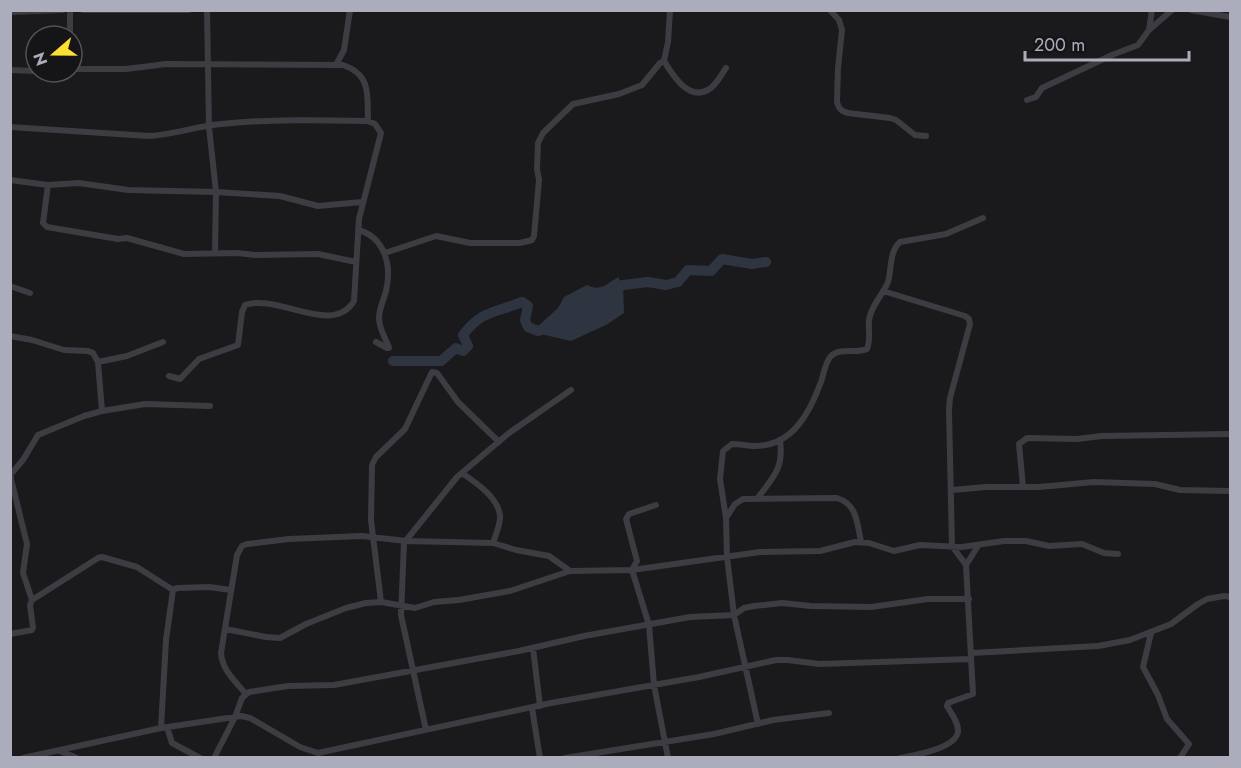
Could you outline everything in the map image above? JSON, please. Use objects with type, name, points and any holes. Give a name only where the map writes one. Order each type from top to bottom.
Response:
[{"type":"street","points":[[10,12],[63,10]]},
{"type":"street","points":[[83,10],[189,10]]},
{"type":"street","points":[[207,10],[208,127],[216,192],[215,253]]},
{"type":"street","points":[[336,64],[344,50],[350,10]]},
{"type":"street","points":[[670,10],[664,61],[674,78],[686,88],[699,93],[708,90],[726,68]]},
{"type":"street","points":[[830,10],[839,20],[842,30],[838,68],[838,108],[848,113],[890,118],[915,135],[926,136]]},
{"type":"street","points":[[1149,30],[1152,10]]},
{"type":"street","points":[[1027,100],[1036,97],[1042,88],[1134,47],[1172,10]]},
{"type":"street","points":[[1191,10],[1230,17]]},
{"type":"street","points":[[385,253],[436,236],[470,243],[520,243],[532,240],[539,180],[538,143],[543,133],[573,104],[619,94],[642,85],[664,61]]},
{"type":"street","points":[[84,69],[126,69],[166,64],[208,66],[336,64],[351,68],[361,75],[366,85],[368,121]]},
{"type":"street","points":[[10,127],[158,135],[220,124],[368,121],[375,124],[381,132],[362,202],[354,301],[349,309],[340,314],[323,316],[263,302],[245,305],[238,345],[199,358],[180,379],[169,376]]},
{"type":"street","points":[[10,180],[48,185],[80,183],[128,190],[280,196],[318,206],[362,202]]},
{"type":"street","points":[[48,185],[43,223],[47,227],[118,239],[135,239],[184,254],[318,254],[356,262]]},
{"type":"street","points":[[758,724],[734,615],[727,557],[726,518],[720,478],[723,451],[732,444],[756,446],[780,440],[794,431],[804,419],[814,400],[829,358],[839,352],[861,351],[867,348],[870,342],[869,320],[872,309],[883,291],[890,274],[895,247],[900,242],[946,234],[983,218]]},
{"type":"street","points":[[358,230],[374,236],[385,253],[387,288],[379,319],[381,333],[389,348],[376,342]]},
{"type":"street","points":[[10,286],[30,293]]},
{"type":"street","points":[[883,291],[969,319],[970,324],[948,411],[952,546],[966,565],[973,694],[948,703],[947,706],[958,729],[957,735],[951,742],[922,756],[900,758]]},
{"type":"street","points":[[10,336],[64,350],[93,353],[98,362],[102,411]]},
{"type":"street","points":[[98,362],[127,356],[163,342]]},
{"type":"street","points":[[381,602],[370,500],[372,465],[375,457],[405,429],[432,372],[437,373],[465,409],[499,442]]},
{"type":"street","points":[[426,730],[400,606],[403,549],[406,541],[462,473],[499,442],[571,390]]},
{"type":"street","points":[[10,634],[32,630],[30,605],[32,600],[23,573],[27,544],[11,474],[23,460],[38,435],[57,425],[102,411],[145,404],[210,406]]},
{"type":"street","points":[[1023,487],[1018,444],[1027,438],[1077,439],[1102,436],[1230,434]]},
{"type":"street","points":[[757,499],[780,466],[782,455],[780,440]]},
{"type":"street","points":[[462,473],[486,491],[497,506],[500,522],[494,543]]},
{"type":"street","points":[[952,490],[1094,482],[1155,484],[1180,490],[1227,491],[1230,483]]},
{"type":"street","points":[[726,518],[738,501],[837,498],[846,501],[856,517],[861,541]]},
{"type":"street","points":[[656,506],[626,516],[638,561],[633,570],[649,625],[654,685],[668,758]]},
{"type":"street","points":[[246,694],[226,669],[222,660],[237,555],[242,546],[247,544],[322,537],[494,543],[549,556],[570,571]]},
{"type":"street","points":[[225,629],[280,638],[306,624],[346,608],[381,602],[415,608],[434,602],[510,591],[570,571],[633,570],[760,552],[820,550],[861,541],[894,551],[920,545],[978,546],[1004,541],[1026,541],[1049,546],[1082,544],[1104,553],[1118,554]]},
{"type":"street","points":[[966,565],[978,546]]},
{"type":"street","points":[[32,600],[102,557],[137,567],[173,590]]},
{"type":"street","points":[[173,590],[177,588],[231,590]]},
{"type":"street","points":[[173,590],[166,640],[164,728],[171,743],[200,758]]},
{"type":"street","points":[[23,758],[164,728],[235,717],[250,718],[318,755],[536,707],[788,660],[819,664],[971,656],[1098,646],[1152,633],[1172,624],[1207,599],[1230,597]]},
{"type":"street","points":[[214,758],[246,694],[288,686],[334,686],[584,636],[690,617],[734,615],[744,608],[782,603],[871,607],[928,599],[969,599]]},
{"type":"street","points":[[1152,633],[1143,666],[1158,695],[1167,720],[1189,744],[1180,758]]},
{"type":"street","points":[[533,648],[540,758]]},
{"type":"street","points":[[565,758],[829,713]]},
{"type":"street","points":[[60,750],[77,758]]},
{"type":"water","points":[[618,277],[623,285],[624,313],[606,325],[571,341],[536,333],[536,328],[558,308],[564,297],[587,285],[596,288]]},
{"type":"waterway","points":[[612,294],[623,285],[648,282],[666,285],[678,282],[688,270],[711,271],[722,259],[752,264],[766,262]]},
{"type":"waterway","points":[[393,361],[441,361],[456,348],[463,351],[468,346],[463,335],[476,321],[490,313],[522,302],[528,306],[525,320],[528,327],[538,331],[548,327]]}]
